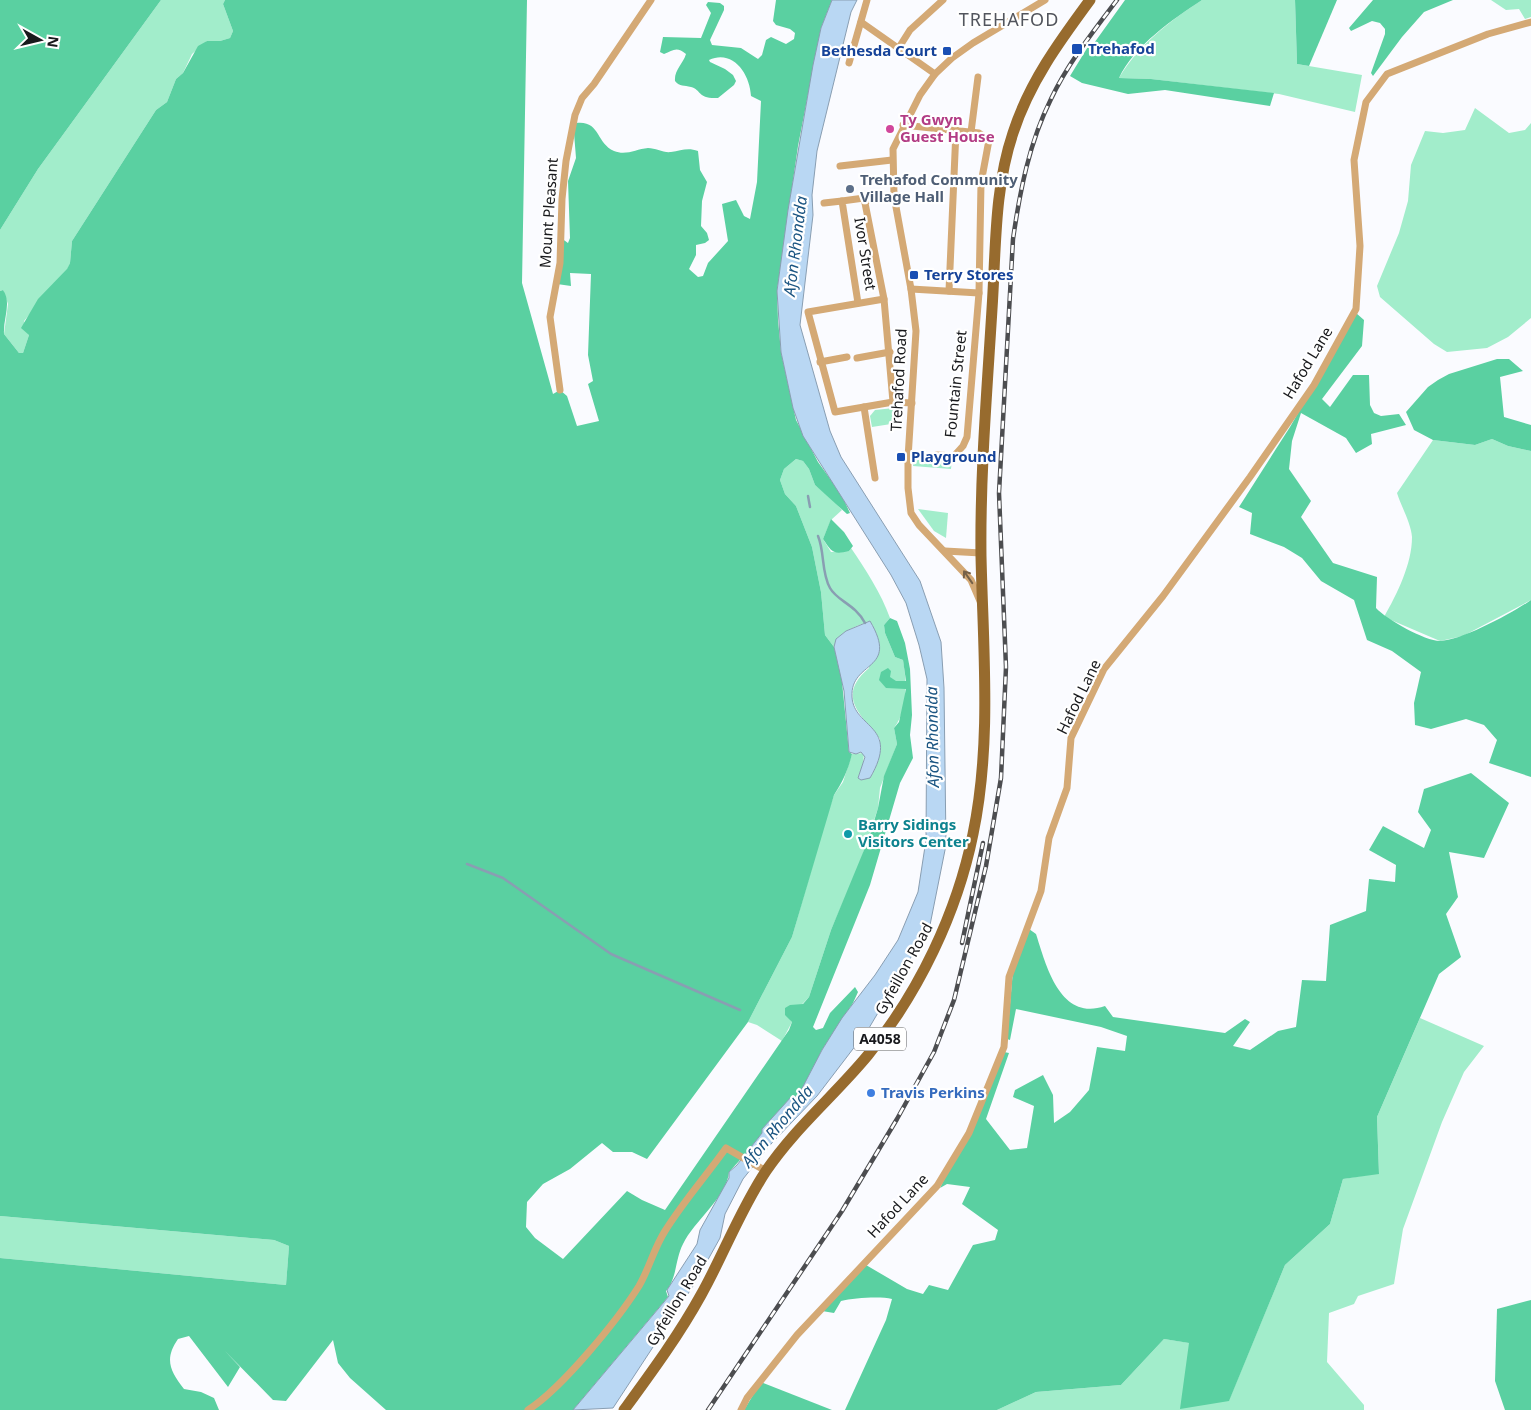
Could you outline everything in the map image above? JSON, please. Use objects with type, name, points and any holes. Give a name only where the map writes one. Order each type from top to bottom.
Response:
[{"type":"main road","name":"A4058","points":[[981,553],[990,347],[1002,177],[1013,131],[1031,87],[1043,66],[1090,0]]},
{"type":"main road","name":"Gyfeillon Road","points":[[624,1410],[678,1334],[701,1295],[761,1169],[867,1056],[887,1030],[926,965],[946,922],[966,865],[979,800],[985,709],[981,553]]},
{"type":"street","name":"Mount Pleasant","points":[[560,390],[550,317],[560,263],[562,199],[566,161],[575,114],[582,98],[594,84],[651,0]]},
{"type":"street","points":[[849,63],[867,0]]},
{"type":"street","points":[[898,49],[910,30],[943,0]]},
{"type":"street","name":"Trehafod Road","points":[[983,609],[971,580],[945,550],[919,525],[911,513],[908,488],[916,338],[911,289],[894,196],[893,149],[903,125],[935,74],[952,58],[973,43],[1045,0]]},
{"type":"street","points":[[860,22],[935,74]]},
{"type":"street","name":"Hafod Lane","points":[[741,1410],[747,1398],[797,1335],[937,1186],[969,1133],[1004,1047],[1009,977],[1041,891],[1048,838],[1066,788],[1071,738],[1104,670],[1163,596],[1250,477],[1314,385],[1356,309],[1360,246],[1354,160],[1366,102],[1387,74],[1488,34],[1531,22]]},
{"type":"street","points":[[971,132],[978,77]]},
{"type":"street","points":[[903,125],[979,133],[989,140],[981,183],[979,293],[911,289]]},
{"type":"street","points":[[949,291],[956,130]]},
{"type":"street","points":[[840,166],[892,160]]},
{"type":"street","name":"Ivor Street","points":[[858,303],[842,201],[894,196]]},
{"type":"street","points":[[865,199],[884,299],[894,402]]},
{"type":"street","points":[[824,203],[842,201]]},
{"type":"street","name":"Fountain Street","points":[[937,455],[954,456],[963,446],[967,437],[979,293]]},
{"type":"street","points":[[884,299],[808,312],[820,362],[835,412],[894,402],[912,403]]},
{"type":"street","points":[[857,358],[890,352]]},
{"type":"street","points":[[820,362],[847,357]]},
{"type":"street","points":[[864,407],[875,478]]},
{"type":"street","points":[[945,550],[981,553]]},
{"type":"street","points":[[528,1410],[537,1404],[576,1365],[617,1317],[639,1285],[664,1231],[726,1148],[761,1169]]},
{"type":"green space","points":[[0,0],[161,0],[38,169],[0,230]]},
{"type":"green space","points":[[161,0],[225,0],[223,4],[233,31],[230,38],[220,41],[207,41],[192,54],[183,73],[176,79],[167,102],[156,110],[72,241],[70,263],[67,270],[24,321],[29,335],[23,353],[19,353],[4,334],[8,304],[3,290],[0,291],[0,230],[38,169]]},
{"type":"green space","points":[[225,0],[527,0],[522,283],[553,394],[560,390],[567,396],[577,426],[599,421],[588,384],[593,381],[588,355],[591,274],[570,273],[571,286],[557,284],[561,238],[568,243],[570,238],[568,181],[576,158],[574,133],[576,123],[590,125],[608,147],[618,152],[627,153],[648,148],[668,152],[687,149],[698,151],[700,170],[707,182],[702,201],[701,226],[707,233],[709,240],[696,245],[696,255],[689,269],[698,277],[703,276],[708,263],[728,241],[722,204],[736,200],[744,216],[750,219],[757,182],[761,101],[751,96],[744,72],[733,61],[726,58],[718,57],[709,60],[733,75],[736,81],[734,85],[718,98],[703,96],[694,88],[679,84],[675,81],[675,77],[686,54],[677,49],[664,54],[660,52],[663,37],[701,38],[711,13],[706,5],[708,2],[720,3],[724,6],[724,10],[710,40],[712,45],[741,48],[758,59],[762,55],[766,40],[771,37],[786,44],[794,39],[795,33],[790,29],[776,25],[773,21],[776,0],[832,0],[821,28],[798,146],[777,291],[778,320],[781,352],[796,420],[818,462],[841,494],[850,513],[847,514],[815,485],[809,469],[803,461],[796,459],[784,469],[780,480],[785,494],[796,506],[812,547],[821,592],[825,635],[834,647],[841,672],[849,752],[852,754],[845,775],[834,795],[792,937],[748,1022],[647,1159],[632,1152],[613,1152],[602,1143],[570,1169],[543,1184],[527,1202],[526,1227],[535,1238],[563,1259],[627,1191],[665,1210],[789,1030],[792,1022],[785,1015],[785,1008],[790,1005],[803,1004],[809,997],[831,930],[869,838],[878,808],[884,776],[897,744],[894,728],[899,722],[906,689],[886,688],[879,680],[881,672],[888,668],[891,671],[890,677],[896,681],[906,681],[903,660],[895,657],[885,633],[884,625],[890,618],[897,621],[905,643],[910,669],[912,715],[910,735],[913,758],[900,783],[870,885],[813,1027],[816,1030],[823,1028],[830,1013],[855,987],[858,992],[853,1003],[822,1050],[802,1092],[729,1172],[723,1191],[688,1235],[680,1250],[672,1281],[666,1291],[668,1297],[573,1410],[386,1410],[350,1378],[338,1363],[333,1340],[286,1401],[273,1400],[224,1350],[240,1367],[228,1387],[189,1336],[178,1339],[174,1346],[170,1359],[172,1371],[184,1389],[201,1392],[214,1398],[219,1410],[0,1410],[0,1258],[286,1285],[289,1246],[274,1240],[0,1216],[0,291],[3,290],[7,300],[4,334],[19,353],[23,353],[29,335],[21,328],[38,299],[67,269],[70,263],[72,241],[156,110],[167,102],[176,79],[183,73],[198,46],[207,41],[220,41],[230,38],[233,31],[223,4]]},
{"type":"green space","points":[[1125,0],[1202,0],[1144,44],[1134,55],[1119,78],[1151,79],[1274,93],[1270,106],[1165,90],[1128,94],[1082,83],[1070,76],[1089,45],[1092,46]]},
{"type":"green space","points":[[1202,0],[1295,0],[1297,64],[1362,75],[1355,112],[1279,94],[1151,79],[1119,78],[1136,54],[1156,34]]},
{"type":"green space","points":[[1295,0],[1337,0],[1309,66],[1297,64]]},
{"type":"green space","points":[[1373,0],[1453,0],[1424,12],[1402,37],[1373,76],[1371,73],[1385,34],[1385,29],[1380,23],[1372,21],[1351,31],[1349,28]]},
{"type":"green space","points":[[1491,0],[1531,0],[1531,17],[1525,19],[1519,9],[1506,10]]},
{"type":"green space","points":[[1475,108],[1509,133],[1525,130],[1531,123],[1531,318],[1508,337],[1487,348],[1447,352],[1434,344],[1380,297],[1377,286],[1399,233],[1408,201],[1411,165],[1425,131],[1443,133],[1465,130]]},
{"type":"green space","points":[[1356,313],[1364,320],[1362,346],[1322,399],[1330,407],[1353,375],[1369,375],[1370,405],[1374,413],[1381,416],[1399,414],[1406,425],[1371,434],[1372,444],[1356,453],[1346,438],[1301,413],[1292,441],[1289,469],[1311,501],[1301,517],[1333,563],[1377,577],[1376,608],[1381,613],[1416,633],[1433,640],[1449,640],[1474,631],[1531,600],[1531,777],[1489,763],[1497,740],[1484,725],[1466,719],[1431,729],[1415,725],[1414,703],[1421,672],[1392,651],[1367,640],[1354,600],[1321,581],[1302,558],[1284,547],[1250,534],[1252,513],[1239,507],[1290,427]]},
{"type":"green space","points":[[1497,359],[1509,359],[1523,371],[1500,377],[1504,417],[1531,425],[1531,451],[1508,446],[1492,439],[1475,445],[1433,440],[1414,430],[1406,412],[1428,387],[1449,374]]},
{"type":"green space","points":[[894,408],[891,424],[872,427],[870,416],[875,410]]},
{"type":"green space","points":[[1492,439],[1508,446],[1531,451],[1531,600],[1463,636],[1440,641],[1384,617],[1407,568],[1411,547],[1410,526],[1397,493],[1433,440],[1475,445]]},
{"type":"green space","points":[[936,458],[952,459],[951,469],[913,466],[914,459],[936,461]]},
{"type":"green space","points":[[796,459],[803,461],[809,469],[815,485],[842,510],[831,520],[823,539],[831,552],[849,551],[851,548],[873,582],[890,618],[884,625],[885,633],[895,657],[903,660],[906,687],[902,713],[894,728],[897,744],[880,788],[878,808],[860,863],[831,930],[809,997],[789,1018],[792,1022],[782,1041],[757,1025],[748,1022],[792,937],[827,815],[834,795],[843,782],[852,754],[864,753],[863,766],[858,778],[870,778],[875,769],[880,739],[859,713],[853,696],[854,687],[859,678],[869,668],[870,621],[843,633],[834,647],[825,635],[821,592],[812,547],[796,506],[785,494],[780,480],[784,469]]},
{"type":"green space","points":[[918,509],[948,513],[946,538],[934,531]]},
{"type":"green space","points":[[831,519],[844,532],[853,546],[849,551],[839,553],[833,551],[823,539]]},
{"type":"green space","points":[[1471,773],[1509,803],[1484,858],[1449,852],[1458,897],[1446,914],[1461,957],[1439,974],[1377,1117],[1379,1174],[1343,1179],[1330,1224],[1285,1265],[1229,1401],[1180,1409],[1189,1343],[1164,1339],[1121,1385],[1036,1392],[997,1410],[845,1410],[886,1320],[892,1299],[860,1298],[846,1300],[841,1301],[834,1313],[822,1311],[866,1265],[907,1289],[923,1294],[929,1285],[948,1290],[973,1245],[995,1240],[998,1230],[962,1204],[970,1187],[947,1184],[940,1188],[1004,1052],[1009,1053],[986,1119],[1010,1150],[1027,1148],[1034,1106],[1013,1097],[1015,1090],[1043,1075],[1053,1095],[1054,1123],[1070,1112],[1089,1090],[1097,1047],[1125,1051],[1127,1036],[1101,1027],[1016,1009],[1010,1040],[1007,1039],[1013,970],[1029,929],[1036,934],[1050,975],[1057,988],[1077,1006],[1090,1009],[1105,1006],[1113,1017],[1225,1033],[1245,1019],[1250,1022],[1233,1046],[1250,1050],[1278,1031],[1296,1027],[1302,980],[1326,981],[1330,925],[1366,911],[1369,879],[1395,882],[1396,865],[1369,850],[1383,826],[1424,848],[1431,830],[1418,812],[1424,789]]},
{"type":"green space","points":[[1420,1018],[1484,1046],[1464,1072],[1442,1122],[1403,1229],[1394,1284],[1358,1296],[1354,1304],[1329,1313],[1327,1362],[1364,1405],[1364,1410],[997,1410],[1036,1392],[1121,1385],[1164,1339],[1190,1343],[1229,1400],[1285,1265],[1330,1224],[1343,1179],[1379,1173],[1377,1117]]},
{"type":"green space","points":[[0,1216],[274,1240],[289,1246],[286,1285],[0,1258]]},
{"type":"green space","points":[[1531,1300],[1531,1410],[1505,1410],[1495,1381],[1497,1309]]},
{"type":"green space","points":[[761,1382],[832,1410],[744,1410]]},
{"type":"water","name":"Afon Rhondda","points":[[832,0],[857,0],[851,12],[817,151],[812,195],[813,215],[800,325],[830,431],[841,457],[920,581],[941,642],[944,688],[946,845],[930,925],[869,1028],[817,1096],[771,1144],[743,1179],[725,1214],[720,1238],[695,1283],[613,1408],[573,1410],[669,1296],[667,1290],[697,1244],[700,1230],[729,1178],[729,1172],[737,1165],[762,1133],[762,1129],[791,1097],[798,1096],[822,1050],[842,1018],[875,975],[898,940],[918,892],[926,840],[927,679],[919,645],[906,603],[891,575],[803,436],[793,408],[781,352],[777,291],[788,210],[813,65],[821,28]]},
{"type":"water","points":[[870,621],[878,637],[880,649],[877,658],[858,677],[853,685],[852,697],[860,716],[873,730],[881,747],[878,761],[870,778],[861,780],[858,778],[865,757],[861,752],[856,754],[849,752],[844,691],[834,647],[836,639],[846,631]]},
{"type":"waterway","points":[[808,496],[810,507]]},
{"type":"waterway","points":[[818,536],[822,549],[825,576],[830,588],[856,611],[865,623]]},
{"type":"waterway","points":[[467,864],[503,878],[611,954],[740,1010]]},
{"type":"railway","points":[[708,1410],[842,1211],[897,1119],[934,1052],[954,1000],[986,866],[1001,778],[1006,667],[999,493],[1013,239],[1026,168],[1043,116],[1073,60],[1117,0]]},
{"type":"railway","points":[[962,943],[983,843]]},
{"type":"place","name":"Trehafod","points":[[1077,49]]},
{"type":"place","name":"Bethesda Court","points":[[947,51]]},
{"type":"place","name":"Ty Gwyn Guest House","points":[[890,129]]},
{"type":"place","name":"Trehafod Community Village Hall","points":[[850,189]]},
{"type":"place","name":"Terry Stores","points":[[914,275]]},
{"type":"place","name":"Playground","points":[[901,457]]},
{"type":"place","name":"Barry Sidings Visitors Center","points":[[848,834]]},
{"type":"place","name":"Travis Perkins","points":[[871,1093]]},
{"type":"district","name":"TREHAFOD","points":[[1009,20]]}]
